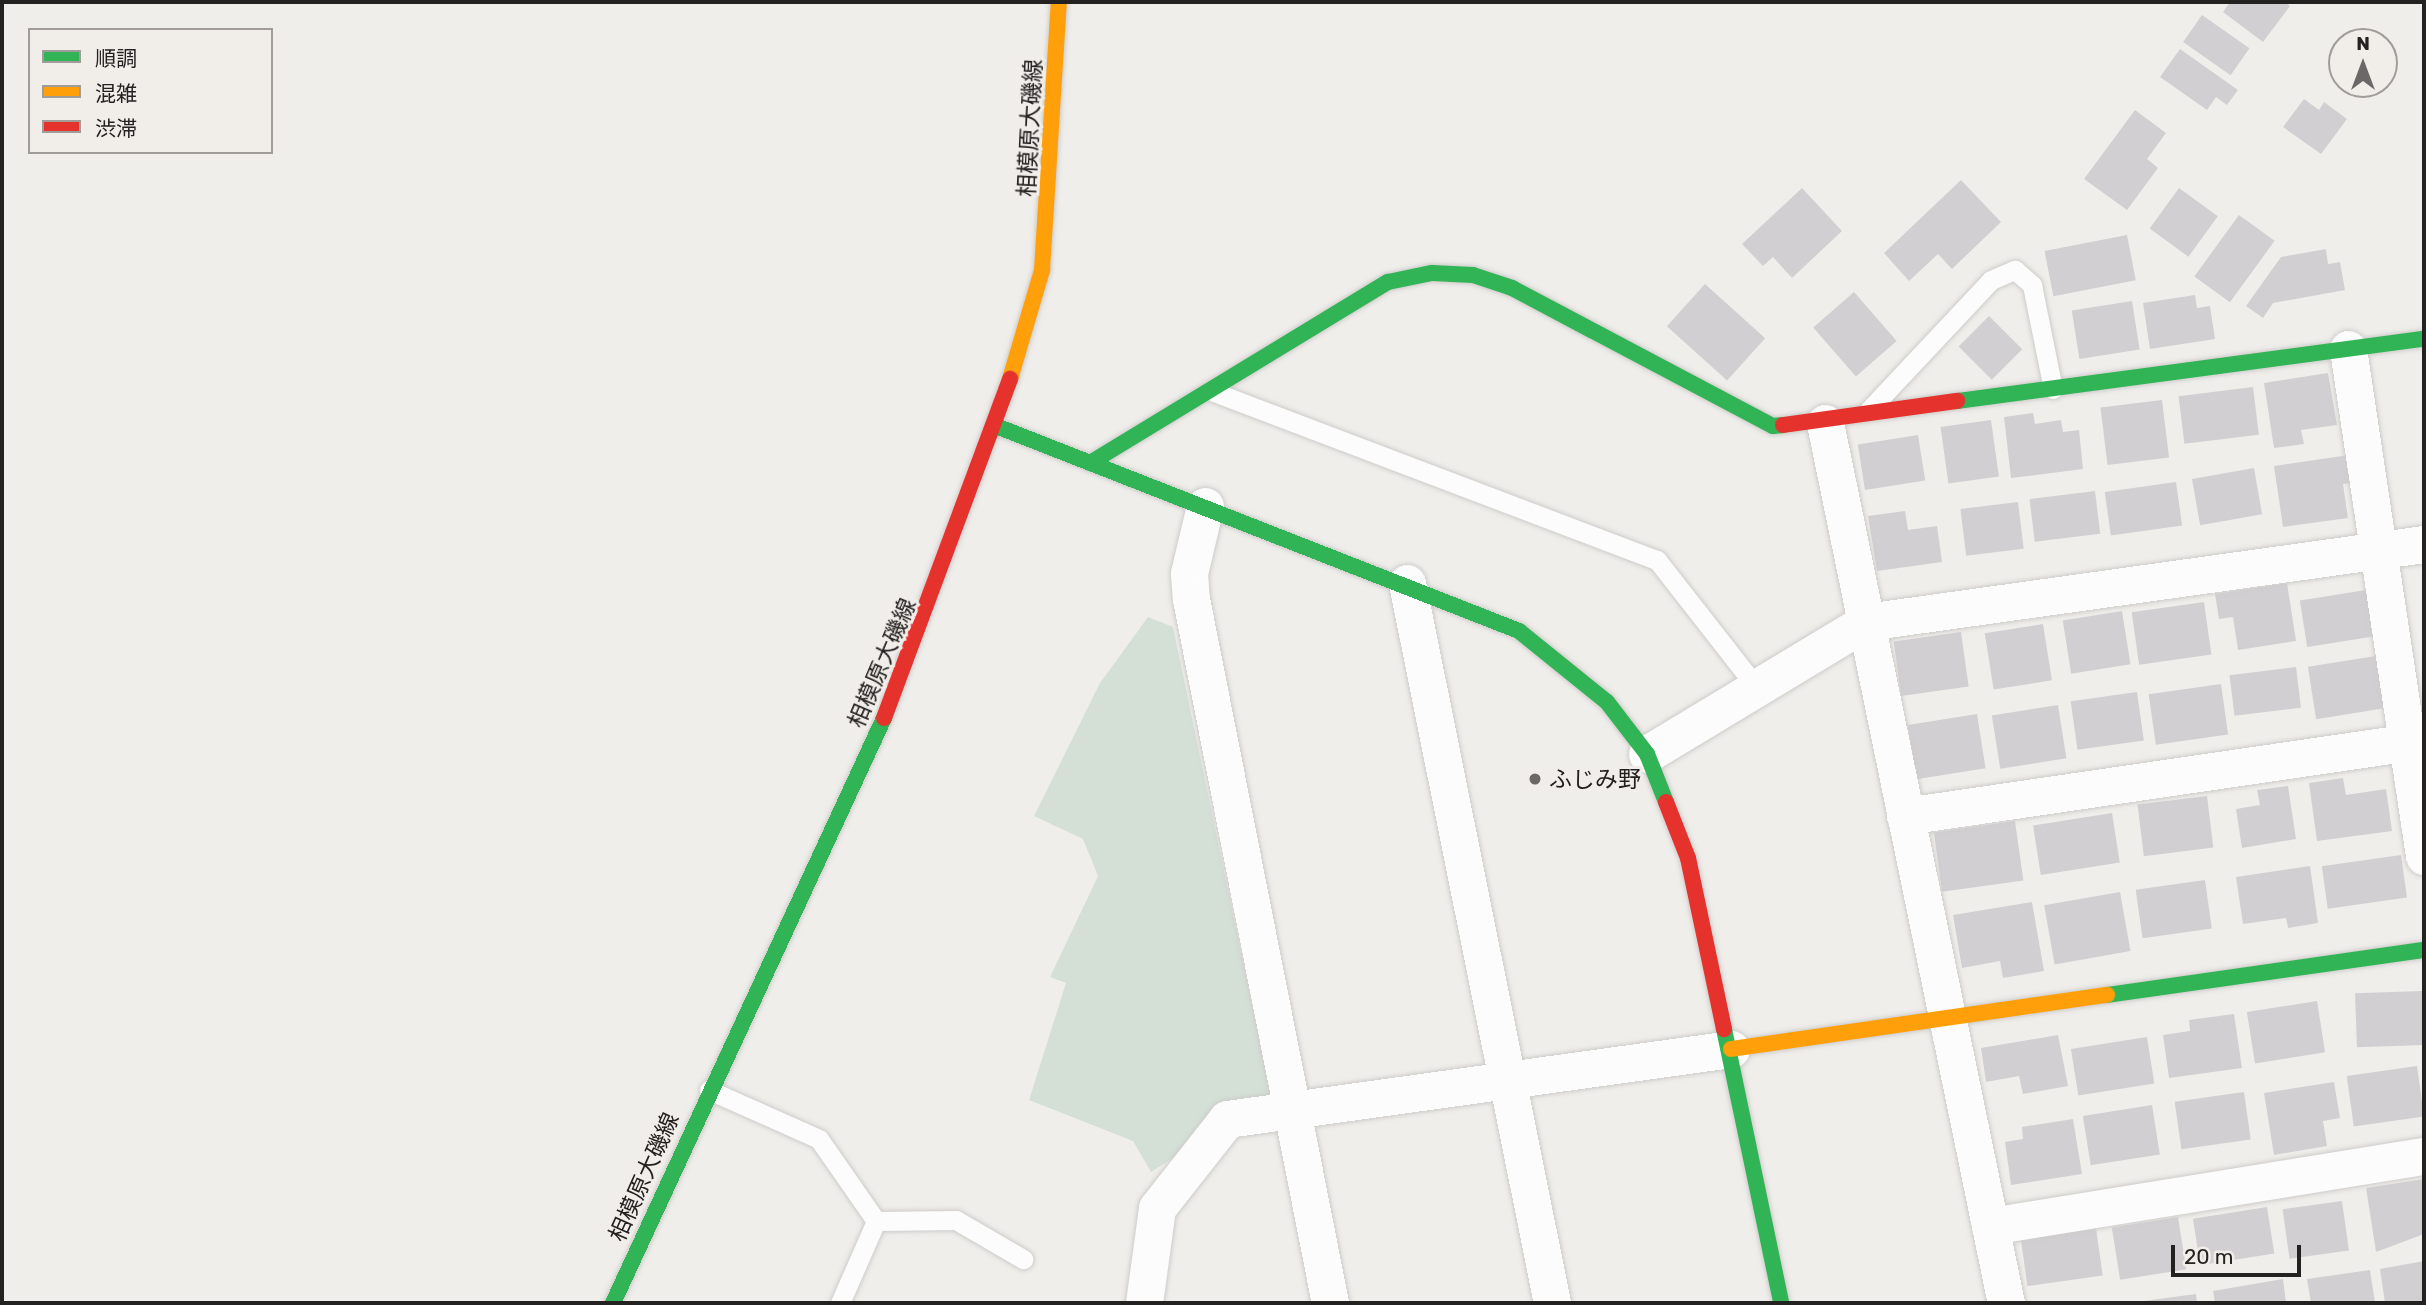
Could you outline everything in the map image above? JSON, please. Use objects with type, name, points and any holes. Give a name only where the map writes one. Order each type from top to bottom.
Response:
[{"type":"street","name":"相模原大磯線","points":[[613,1303],[709,1090],[882,722],[996,426],[1042,270],[1059,2]]},
{"type":"street","points":[[1090,463],[1214,392],[1388,282],[1432,272],[1473,275],[1512,288],[1773,426],[1843,421],[2053,389],[2424,339]]},
{"type":"street","points":[[2348,349],[2380,550],[2417,741],[2424,856]]},
{"type":"street","points":[[1843,421],[1866,622],[1945,1020],[2006,1303]]},
{"type":"street","points":[[996,426],[1407,583],[1519,631],[1607,702],[1647,754],[1688,858],[1731,1049],[1781,1303]]},
{"type":"street","points":[[1205,506],[1189,573],[1191,599],[1330,1303]]},
{"type":"street","points":[[1647,754],[1754,684],[1866,622],[2424,544]]},
{"type":"street","points":[[1407,583],[1552,1303]]},
{"type":"street","points":[[1905,816],[2417,741]]},
{"type":"street","points":[[1144,1303],[1157,1208],[1227,1119],[1945,1020],[2424,950]]},
{"type":"street","points":[[1990,1226],[2424,1156]]},
{"type":"lane","points":[[1843,421],[1991,280],[2015,270],[2032,285],[2053,389]]},
{"type":"lane","points":[[1214,392],[1657,560],[1754,684]]},
{"type":"lane","points":[[709,1090],[819,1139],[876,1221]]},
{"type":"lane","points":[[876,1221],[956,1220],[1023,1259]]},
{"type":"lane","points":[[841,1303],[876,1221]]},
{"type":"shaded area","points":[[1148,617],[1173,627],[1271,1096],[1151,1172],[1133,1141],[1029,1100],[1066,983],[1050,977],[1098,876],[1083,839],[1034,816],[1100,683]]},
{"type":"building","points":[[2230,2],[2285,2],[2290,6],[2263,42],[2223,12]]},
{"type":"building","points":[[2202,15],[2250,48],[2231,75],[2183,42]]},
{"type":"building","points":[[2180,49],[2238,90],[2227,105],[2216,97],[2207,110],[2160,77]]},
{"type":"building","points":[[2304,99],[2319,110],[2324,102],[2347,119],[2321,154],[2283,127]]},
{"type":"building","points":[[2135,110],[2166,133],[2147,159],[2158,168],[2127,210],[2084,179]]},
{"type":"building","points":[[1961,180],[2001,222],[1952,269],[1938,254],[1909,281],[1884,253]]},
{"type":"building","points":[[1802,188],[1842,231],[1792,278],[1773,257],[1763,266],[1742,244]]},
{"type":"building","points":[[2179,188],[2218,216],[2188,257],[2150,228]]},
{"type":"building","points":[[2239,215],[2275,241],[2230,302],[2194,276]]},
{"type":"building","points":[[2127,235],[2136,280],[2053,296],[2045,251]]},
{"type":"building","points":[[2326,249],[2328,264],[2340,262],[2345,290],[2273,303],[2263,318],[2246,306],[2281,257]]},
{"type":"building","points":[[1705,284],[1765,338],[1727,381],[1667,326]]},
{"type":"building","points":[[1854,292],[1897,341],[1856,376],[1813,327]]},
{"type":"building","points":[[2195,295],[2197,308],[2210,306],[2215,339],[2150,349],[2143,303]]},
{"type":"building","points":[[2132,301],[2140,349],[2079,359],[2072,311]]},
{"type":"building","points":[[1989,316],[2022,349],[1992,380],[1959,346]]},
{"type":"building","points":[[2328,373],[2337,425],[2301,430],[2304,444],[2274,448],[2264,383]]},
{"type":"building","points":[[2253,387],[2259,435],[2184,444],[2179,396]]},
{"type":"building","points":[[2162,400],[2169,458],[2108,465],[2100,408]]},
{"type":"building","points":[[2033,413],[2035,424],[2061,420],[2063,432],[2079,430],[2083,469],[2011,478],[2004,417]]},
{"type":"building","points":[[1991,420],[1999,476],[1948,484],[1940,427]]},
{"type":"building","points":[[1918,435],[1925,480],[1865,490],[1858,445]]},
{"type":"building","points":[[2349,455],[2353,483],[2343,484],[2348,518],[2283,527],[2274,466]]},
{"type":"building","points":[[2254,468],[2262,514],[2200,525],[2192,479]]},
{"type":"building","points":[[2176,482],[2182,526],[2111,536],[2105,492]]},
{"type":"building","points":[[2095,491],[2100,534],[2035,542],[2029,499]]},
{"type":"building","points":[[2018,502],[2024,549],[1966,556],[1960,509]]},
{"type":"building","points":[[1905,511],[1908,530],[1937,526],[1942,562],[1877,571],[1868,516]]},
{"type":"building","points":[[2287,583],[2296,641],[2238,650],[2233,617],[2219,619],[2215,594]]},
{"type":"building","points":[[2366,590],[2373,636],[2307,647],[2300,600]]},
{"type":"building","points":[[2204,602],[2211,654],[2139,665],[2132,612]]},
{"type":"building","points":[[2122,611],[2130,664],[2071,674],[2063,620]]},
{"type":"building","points":[[2043,624],[2052,680],[1994,690],[1985,633]]},
{"type":"building","points":[[1961,632],[1969,686],[1901,696],[1894,641]]},
{"type":"building","points":[[2376,656],[2384,708],[2316,719],[2308,667]]},
{"type":"building","points":[[2296,667],[2301,708],[2234,716],[2229,675]]},
{"type":"building","points":[[2221,684],[2228,735],[2156,745],[2149,694]]},
{"type":"building","points":[[2137,692],[2144,741],[2077,750],[2071,701]]},
{"type":"building","points":[[2058,705],[2066,758],[2000,769],[1992,715]]},
{"type":"building","points":[[1977,714],[1986,768],[1916,779],[1908,725]]},
{"type":"building","points":[[2343,778],[2346,795],[2386,789],[2392,831],[2317,841],[2309,783]]},
{"type":"building","points":[[2288,786],[2296,839],[2242,848],[2236,809],[2260,805],[2257,790]]},
{"type":"building","points":[[2207,796],[2213,848],[2144,856],[2138,805]]},
{"type":"building","points":[[2112,813],[2120,862],[2041,875],[2033,826]]},
{"type":"building","points":[[2015,821],[2023,880],[1942,892],[1934,832]]},
{"type":"building","points":[[2401,855],[2407,898],[2328,909],[2322,866]]},
{"type":"building","points":[[2310,866],[2318,923],[2288,928],[2286,918],[2243,924],[2236,877]]},
{"type":"building","points":[[2205,880],[2212,929],[2143,938],[2136,890]]},
{"type":"building","points":[[2120,892],[2130,951],[2055,964],[2044,905]]},
{"type":"building","points":[[2032,902],[2044,971],[2003,978],[2000,961],[1962,968],[1953,915]]},
{"type":"building","points":[[2422,991],[2424,1045],[2357,1047],[2355,993]]},
{"type":"building","points":[[2317,1001],[2325,1052],[2255,1063],[2247,1012]]},
{"type":"building","points":[[2234,1014],[2242,1068],[2169,1078],[2163,1035],[2190,1031],[2189,1020]]},
{"type":"building","points":[[2058,1035],[2068,1086],[2023,1094],[2019,1076],[1986,1082],[1981,1048]]},
{"type":"building","points":[[2147,1037],[2154,1083],[2078,1095],[2071,1049]]},
{"type":"building","points":[[2417,1066],[2424,1117],[2354,1126],[2347,1076]]},
{"type":"building","points":[[2334,1082],[2340,1118],[2323,1121],[2327,1146],[2274,1155],[2264,1093]]},
{"type":"building","points":[[2244,1092],[2251,1140],[2181,1149],[2175,1102]]},
{"type":"building","points":[[2152,1105],[2160,1154],[2091,1165],[2083,1116]]},
{"type":"building","points":[[2073,1119],[2082,1174],[2011,1185],[2005,1142],[2023,1139],[2022,1127]]},
{"type":"building","points":[[2424,1179],[2424,1234],[2376,1252],[2366,1188]]},
{"type":"building","points":[[2342,1201],[2349,1251],[2290,1259],[2283,1209]]},
{"type":"building","points":[[2267,1207],[2274,1253],[2200,1265],[2193,1219]]},
{"type":"building","points":[[2178,1217],[2186,1269],[2120,1280],[2112,1227]]},
{"type":"building","points":[[2096,1228],[2103,1276],[2027,1286],[2021,1239]]},
{"type":"building","points":[[2424,1261],[2424,1303],[2385,1303],[2380,1269]]},
{"type":"building","points":[[2370,1270],[2375,1303],[2311,1303],[2307,1279]]},
{"type":"building","points":[[2283,1279],[2286,1303],[2215,1303],[2213,1291]]},
{"type":"building","points":[[2196,1294],[2197,1303],[2136,1303],[2136,1302]]},
{"type":"traffic: fast","points":[[1090,463],[1388,282],[1432,273],[1473,275],[1512,288],[1773,426],[1783,425]]},
{"type":"traffic: fast","points":[[1957,401],[2424,339]]},
{"type":"traffic: fast","points":[[996,426],[1519,631],[1607,702],[1647,754],[1666,802]]},
{"type":"traffic: fast","points":[[613,1303],[884,718]]},
{"type":"traffic: fast","points":[[2107,995],[2424,950]]},
{"type":"traffic: fast","points":[[1724,1029],[1781,1303]]},
{"type":"traffic: slow","points":[[1010,379],[1042,270],[1059,2]]},
{"type":"traffic: slow","points":[[1731,1049],[2107,995]]},
{"type":"traffic: jam","points":[[884,718],[1010,379]]},
{"type":"traffic: jam","points":[[1783,425],[1957,401]]},
{"type":"traffic: jam","points":[[1666,802],[1688,858],[1724,1029]]},
{"type":"place","name":"ふじみ野","points":[[1535,779]]}]
